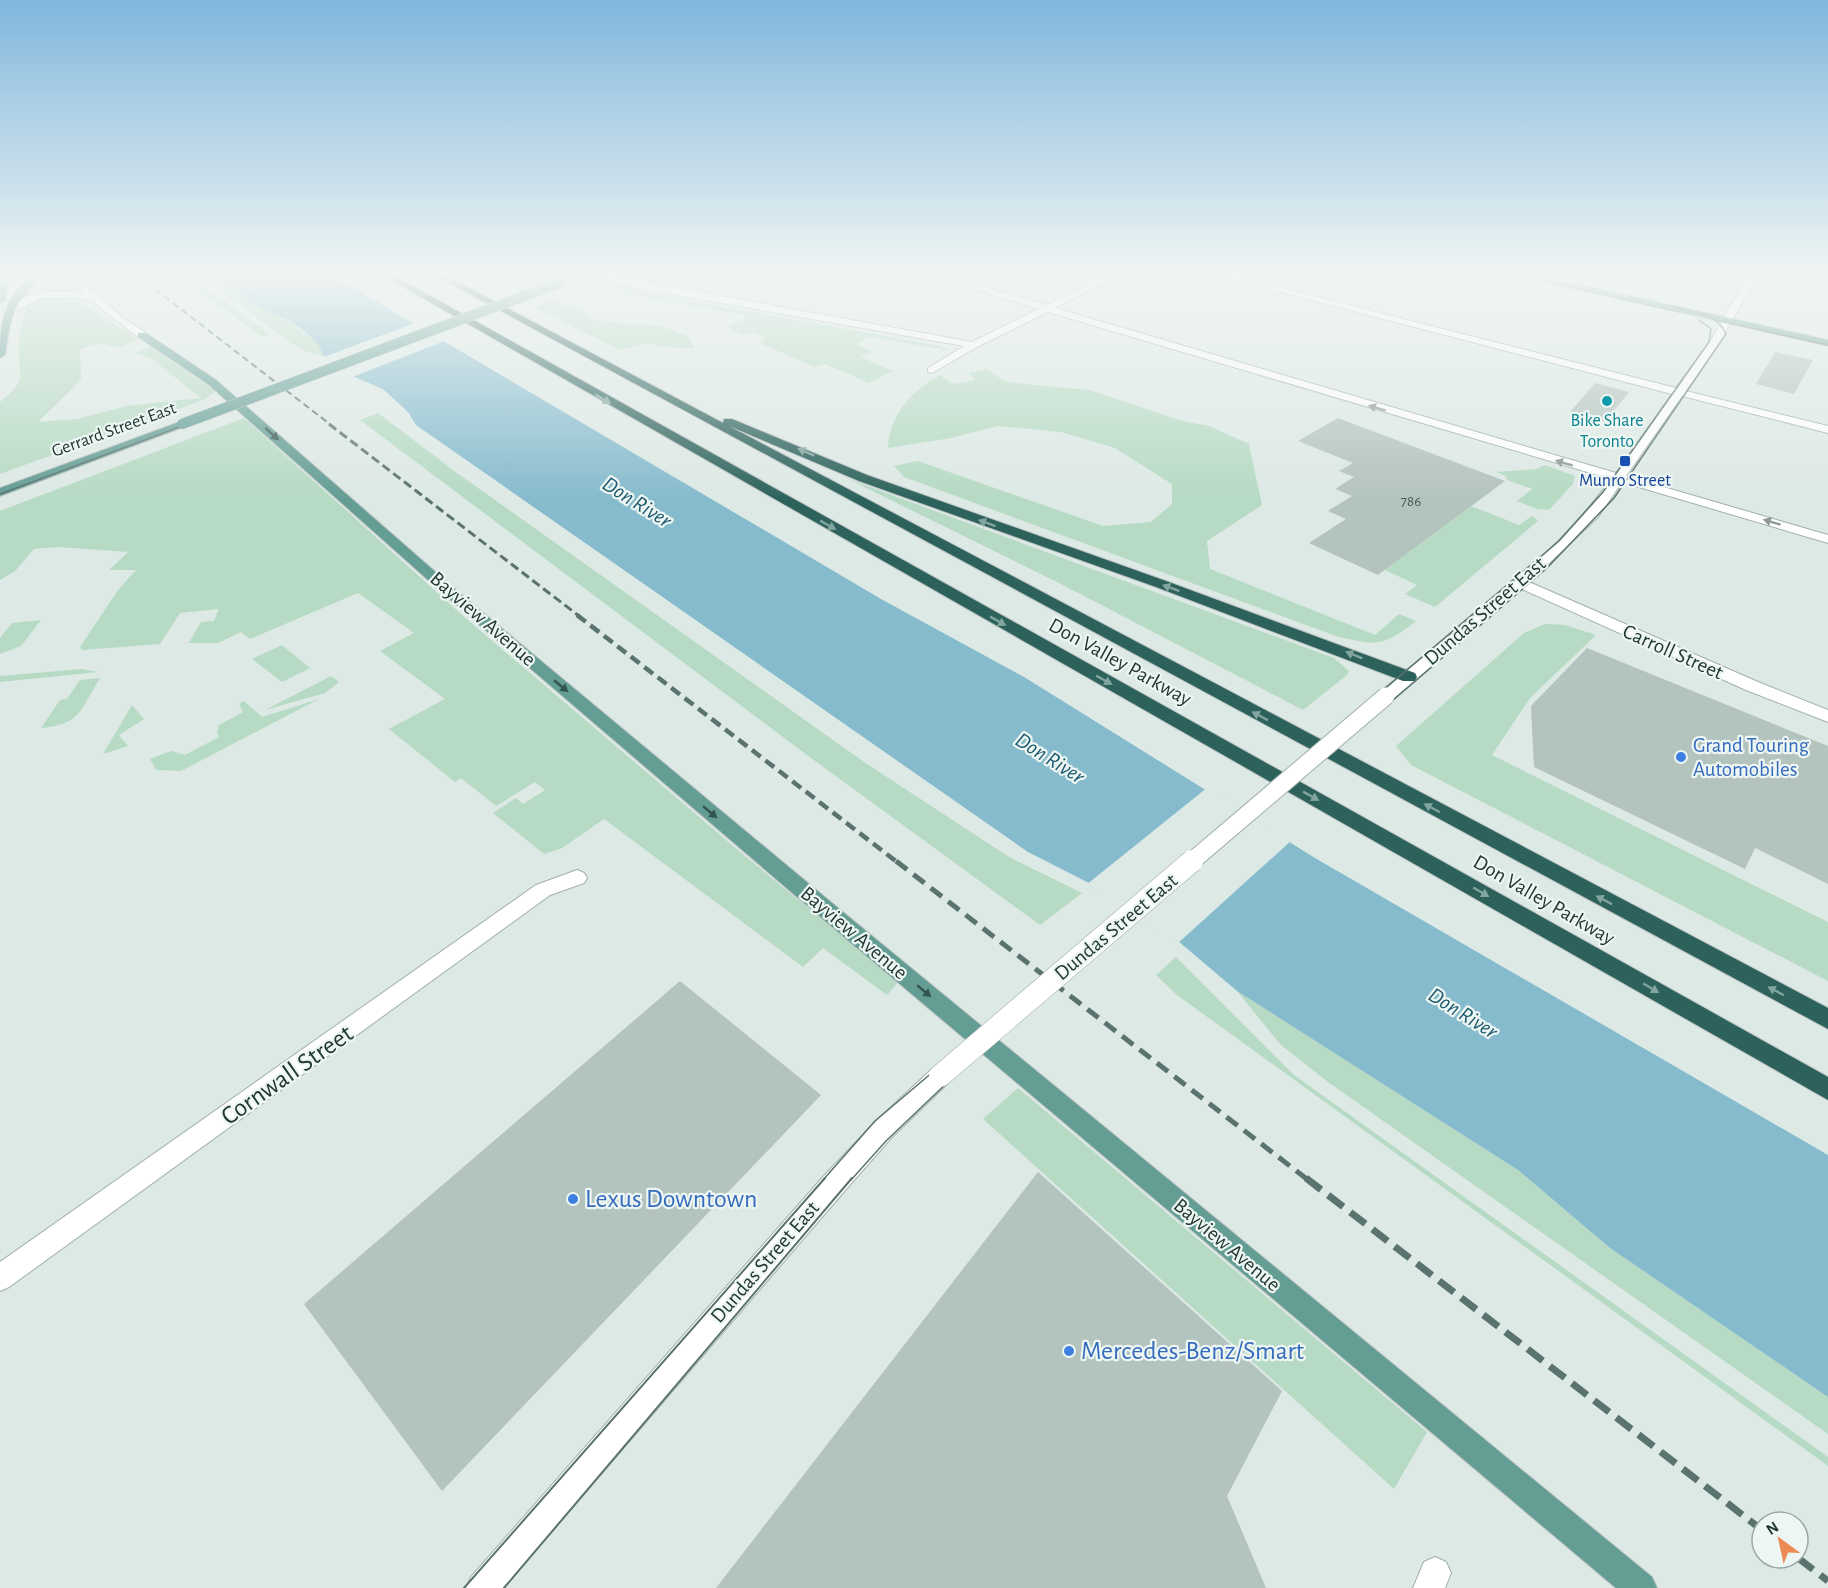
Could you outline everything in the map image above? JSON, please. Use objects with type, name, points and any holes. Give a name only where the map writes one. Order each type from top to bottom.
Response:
[{"type":"highway","name":"Don Valley Parkway","points":[[518,350],[1364,825],[1828,1089]]},
{"type":"highway","name":"Don Valley Parkway","points":[[578,350],[1828,1019]]},
{"type":"highway","points":[[677,403],[749,428],[863,478],[1193,596],[1408,677]]},
{"type":"main road","name":"Bayview Avenue","points":[[164,350],[212,382],[459,600],[813,899],[1641,1588]]},
{"type":"main road","name":"Gerrard Street East","points":[[0,492],[379,350]]},
{"type":"street","points":[[932,370],[965,350]]},
{"type":"street","points":[[1186,350],[1828,539]]},
{"type":"street","points":[[1512,350],[1828,430]]},
{"type":"street","name":"Dundas Street East","points":[[482,1588],[884,1129],[940,1076],[1569,539],[1620,478],[1709,350]]},
{"type":"street","name":"Carroll Street","points":[[1520,583],[1752,686],[1828,716]]},
{"type":"street","name":"Cornwall Street","points":[[0,1278],[543,890],[577,878]]},
{"type":"green space","points":[[19,350],[80,350],[81,380],[38,422],[77,419],[127,406],[201,398],[151,358],[135,353],[142,350],[155,350],[216,391],[203,400],[0,474],[0,402],[10,394],[19,381]]},
{"type":"green space","points":[[304,350],[321,350],[324,356]]},
{"type":"green space","points":[[776,350],[869,350],[873,352],[860,357],[893,371],[869,383],[825,364],[814,367]]},
{"type":"green space","points":[[987,369],[1006,382],[1090,390],[1182,421],[1209,426],[1249,444],[1262,505],[1207,541],[1210,569],[1375,635],[1399,614],[1416,621],[1395,636],[1379,642],[1361,642],[1336,636],[904,477],[894,466],[918,461],[1103,526],[1151,522],[1172,504],[1172,484],[1115,448],[1061,432],[998,426],[951,438],[888,448],[889,436],[898,415],[920,388],[940,375],[952,384],[976,380],[969,373]]},
{"type":"green space","points":[[378,413],[457,473],[864,762],[1009,857],[1082,893],[1040,925],[807,755],[360,420]]},
{"type":"green space","points":[[244,418],[463,616],[739,851],[898,982],[887,995],[823,948],[803,967],[604,819],[562,848],[544,854],[493,813],[516,798],[523,804],[545,790],[535,782],[496,806],[461,778],[455,782],[389,729],[445,699],[380,651],[414,633],[358,593],[250,639],[241,632],[218,643],[189,643],[201,622],[214,621],[219,609],[180,613],[160,644],[82,650],[80,647],[118,590],[136,570],[109,570],[128,552],[58,547],[34,549],[15,571],[0,580],[0,511]]},
{"type":"green space","points":[[1545,465],[1575,476],[1573,484],[1549,510],[1537,509],[1517,501],[1532,489],[1507,480],[1506,476],[1496,472],[1537,469]]},
{"type":"green space","points":[[848,479],[1334,658],[1349,671],[1303,710],[1061,584]]},
{"type":"green space","points":[[1471,506],[1519,525],[1532,516],[1538,521],[1435,607],[1405,594],[1417,585],[1385,570]]},
{"type":"green space","points":[[41,620],[21,646],[0,654],[0,638],[12,623]]},
{"type":"green space","points":[[1545,624],[1565,625],[1596,635],[1530,698],[1492,755],[1828,922],[1828,981],[1411,765],[1396,746],[1524,633]]},
{"type":"green space","points":[[282,645],[310,668],[282,682],[252,659]]},
{"type":"green space","points":[[81,669],[98,672],[0,682],[0,676]]},
{"type":"green space","points":[[331,676],[339,682],[325,693],[265,710]]},
{"type":"green space","points":[[100,678],[78,714],[65,723],[41,728],[60,700],[67,699],[80,680]]},
{"type":"green space","points":[[319,699],[181,771],[156,770],[150,759],[171,751],[185,755],[219,737],[217,733],[219,725],[243,712],[239,704],[244,701],[262,717]]},
{"type":"green space","points":[[132,705],[144,719],[119,735],[128,746],[103,754]]},
{"type":"green space","points":[[1176,957],[1294,1075],[1828,1457],[1828,1466],[1177,995],[1156,975]]},
{"type":"green space","points":[[1237,991],[1518,1170],[1610,1248],[1828,1397],[1828,1434],[1328,1082],[1281,1045]]},
{"type":"green space","points":[[1018,1088],[1427,1432],[1394,1489],[983,1119]]},
{"type":"water","name":"Don River","points":[[321,350],[459,350],[881,599],[1024,677],[1315,858],[1828,1155],[1828,1397],[1610,1248],[1518,1170],[1237,991],[1178,941],[1091,884],[1028,852],[416,425],[408,412],[383,389],[352,376],[324,356]]},
{"type":"pier","points":[[342,350],[421,350],[350,378],[321,358]]},
{"type":"pier","points":[[1208,787],[1292,840],[1177,944],[1086,885]]},
{"type":"building","points":[[1775,352],[1813,360],[1794,394],[1756,384]]},
{"type":"building","name":"Bike Share Toronto","points":[[1595,383],[1629,392],[1605,422],[1570,412]]},
{"type":"building","points":[[1338,418],[1505,481],[1378,575],[1309,543],[1346,519],[1328,511],[1352,496],[1335,489],[1354,477],[1339,471],[1353,463],[1298,441]]},
{"type":"building","name":"Grand Touring Automobiles","points":[[1587,648],[1828,746],[1828,884],[1755,848],[1745,869],[1534,767],[1531,706]]},
{"type":"building","name":"Lexus Downtown","points":[[680,981],[821,1095],[442,1491],[304,1304]]},
{"type":"building","name":"Mercedes-Benz/Smart","points":[[1038,1172],[1282,1391],[1227,1496],[1266,1588],[716,1588]]},
{"type":"tram line","points":[[0,494],[385,350]]},
{"type":"tram line","points":[[823,1180],[875,1121],[1559,541],[1603,492],[1703,350]]},
{"type":"tram line","points":[[851,1180],[886,1141],[950,1080],[1547,568],[1614,498],[1715,350]]},
{"type":"tram line","points":[[464,1588],[825,1178]]},
{"type":"tram line","points":[[504,1588],[852,1178]]},
{"type":"railway","points":[[234,350],[331,425]]},
{"type":"railway","points":[[329,424],[579,616]]},
{"type":"railway","points":[[577,615],[897,862]]},
{"type":"railway","points":[[896,861],[1308,1180]]},
{"type":"railway","points":[[1306,1178],[1750,1521]]},
{"type":"railway","points":[[1810,1567],[1828,1581]]},
{"type":"place","name":"Bike Share Toronto","points":[[1607,401]]},
{"type":"place","name":"Munro Street","points":[[1625,461]]},
{"type":"place","name":"Grand Touring Automobiles","points":[[1681,757]]},
{"type":"place","name":"Lexus Downtown","points":[[573,1199]]},
{"type":"place","name":"Mercedes-Benz/Smart","points":[[1069,1351]]}]
